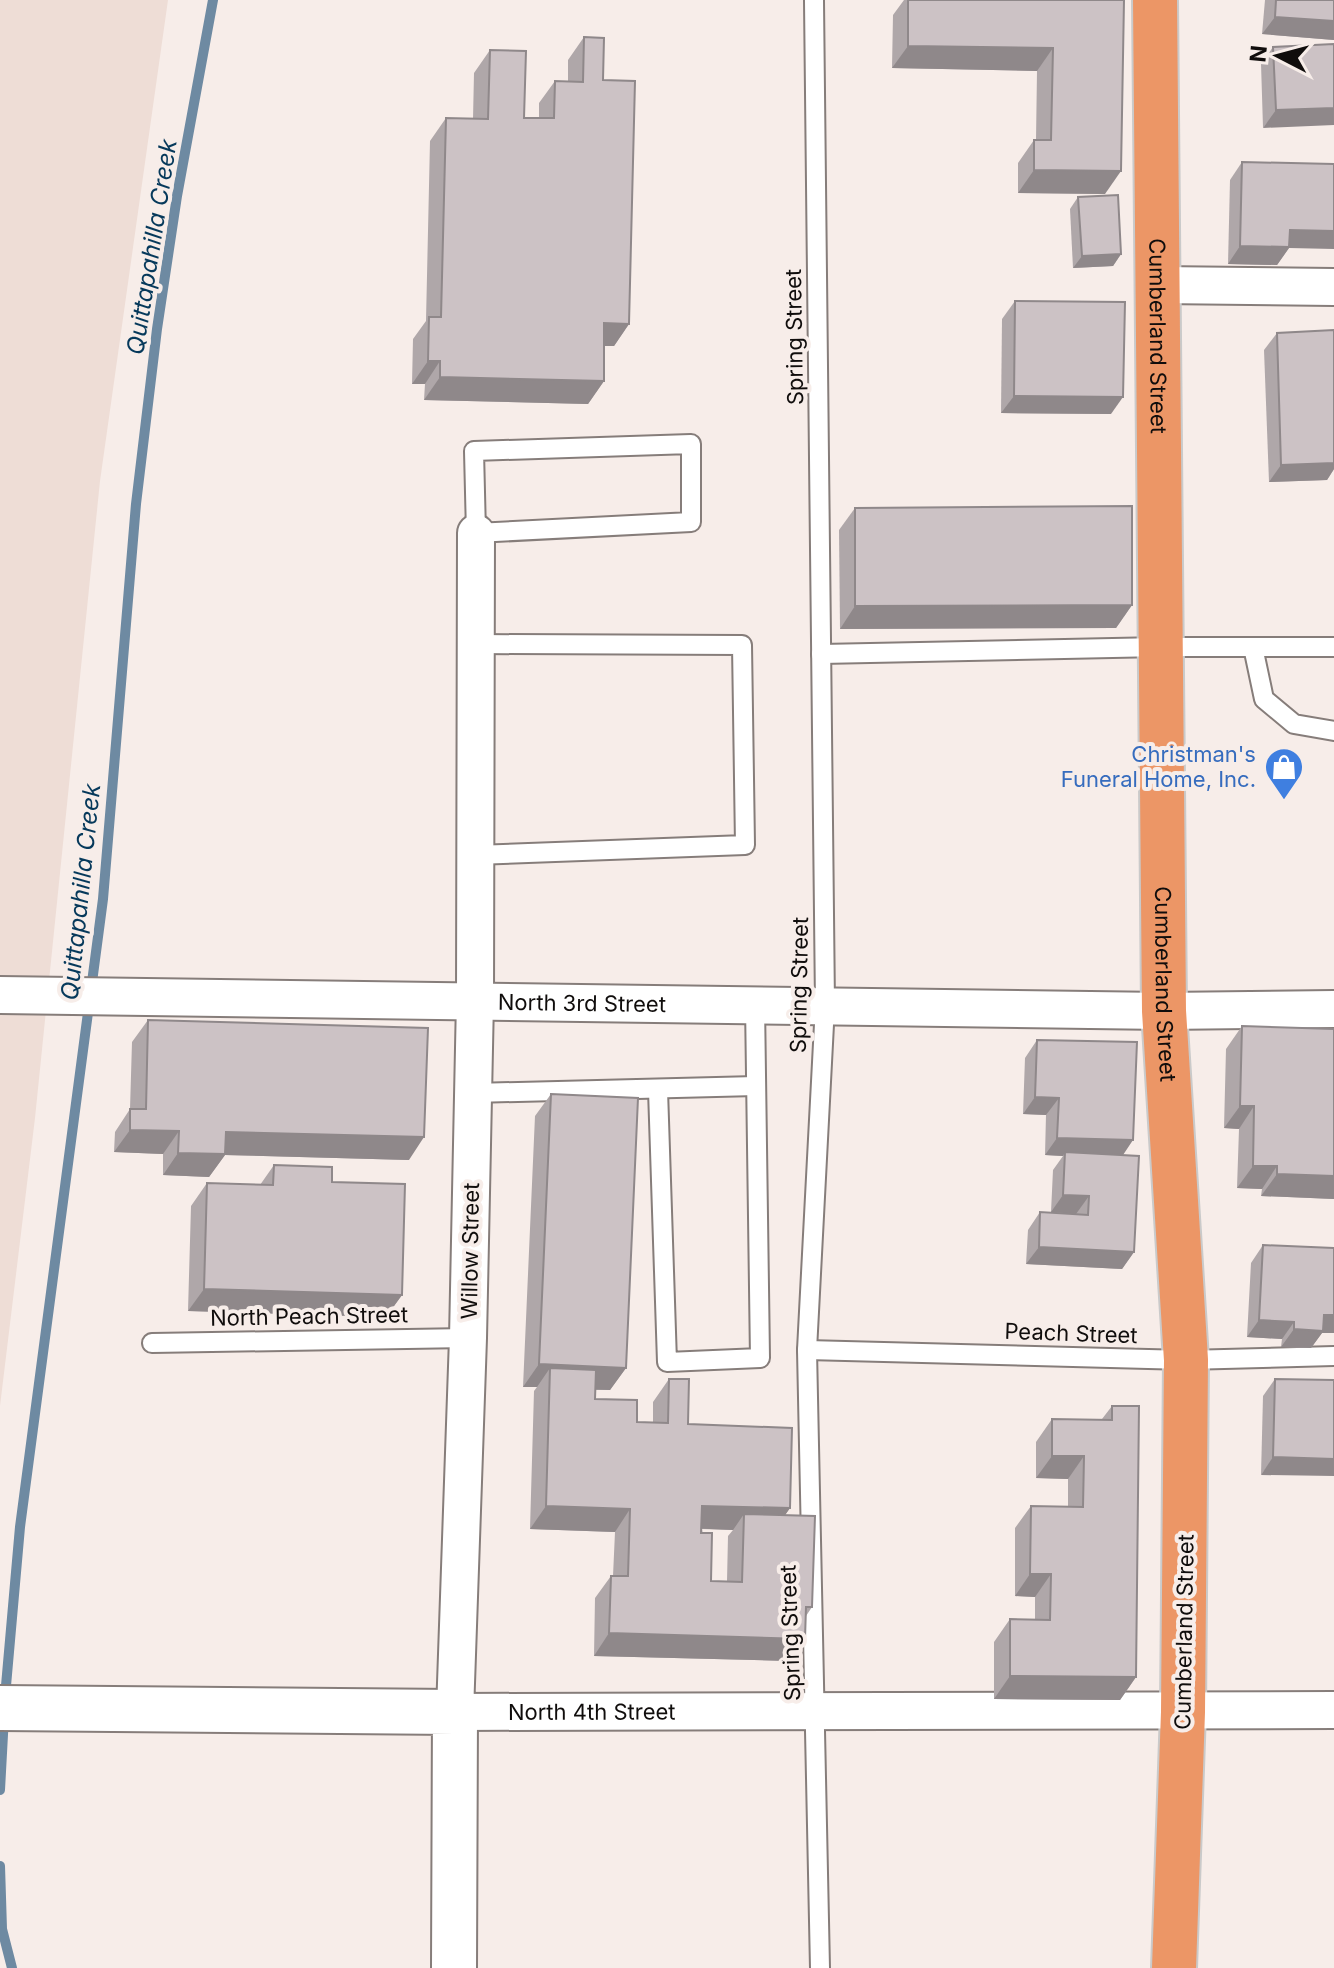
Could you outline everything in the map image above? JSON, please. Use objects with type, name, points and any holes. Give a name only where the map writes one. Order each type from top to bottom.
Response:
[{"type":"highway","name":"Cumberland Street","points":[[1155,0],[1164,1011],[1186,1360],[1183,1712],[1174,1968]]},
{"type":"street","points":[[1159,285],[1334,287]]},
{"type":"street","name":"Willow Street","points":[[454,1968],[455,1712],[468,1338],[475,1000],[476,533]]},
{"type":"street","name":"North 3rd Street","points":[[0,995],[1164,1011],[1334,1009]]},
{"type":"street","name":"North 4th Street","points":[[11,1708],[455,1712],[1334,1710]]},
{"type":"lane","name":"Spring Street","points":[[814,1],[825,1005],[807,1350],[820,1968]]},
{"type":"lane","points":[[691,444],[691,522],[476,533],[474,451],[691,444]]},
{"type":"lane","points":[[475,644],[742,645],[745,845],[475,855]]},
{"type":"lane","points":[[1253,647],[1264,699],[1294,724],[1334,731]]},
{"type":"lane","points":[[821,654],[1334,647]]},
{"type":"lane","points":[[658,1090],[667,1362],[760,1358],[755,1004]]},
{"type":"lane","points":[[473,1093],[756,1086]]},
{"type":"lane","name":"North Peach Street","points":[[152,1343],[468,1338]]},
{"type":"lane","name":"Peach Street","points":[[807,1350],[1186,1360],[1334,1356]]},
{"type":"shaded area","points":[[0,0],[168,0],[100,481],[35,1118],[0,1406]]},
{"type":"building","points":[[908,0],[1124,0],[1121,171],[1034,170],[1034,140],[1051,140],[1053,48],[908,46]]},
{"type":"building","points":[[1276,0],[1334,0],[1334,21],[1275,17]]},
{"type":"building","points":[[584,37],[604,38],[603,80],[635,81],[629,324],[604,323],[604,381],[440,377],[440,361],[428,361],[429,317],[441,317],[446,118],[488,119],[490,50],[526,51],[524,118],[554,118],[555,81],[583,82]]},
{"type":"building","points":[[1334,44],[1334,108],[1276,110],[1273,47]]},
{"type":"building","points":[[1242,162],[1334,164],[1334,231],[1290,230],[1289,247],[1240,246]]},
{"type":"building","points":[[1118,195],[1121,254],[1082,256],[1078,197]]},
{"type":"building","points":[[1015,301],[1125,302],[1123,397],[1014,396]]},
{"type":"building","points":[[1334,330],[1334,463],[1281,465],[1277,333]]},
{"type":"building","points":[[1132,506],[1132,605],[855,606],[855,508]]},
{"type":"building","points":[[148,1020],[428,1028],[424,1137],[226,1132],[225,1154],[178,1153],[179,1131],[130,1130],[130,1109],[146,1109]]},
{"type":"building","points":[[1242,1026],[1334,1029],[1334,1176],[1277,1174],[1277,1166],[1253,1166],[1254,1106],[1240,1106]]},
{"type":"building","points":[[1037,1040],[1137,1042],[1133,1140],[1057,1138],[1059,1098],[1035,1097]]},
{"type":"building","points":[[551,1094],[638,1098],[626,1368],[539,1364]]},
{"type":"building","points":[[1065,1152],[1139,1156],[1134,1252],[1039,1247],[1040,1212],[1088,1215],[1089,1196],[1063,1195]]},
{"type":"building","points":[[274,1165],[332,1167],[332,1182],[405,1184],[402,1295],[204,1289],[207,1183],[273,1185]]},
{"type":"building","points":[[1263,1245],[1334,1248],[1334,1315],[1324,1315],[1323,1331],[1294,1329],[1294,1322],[1259,1320]]},
{"type":"building","points":[[550,1368],[596,1370],[595,1399],[637,1400],[637,1422],[668,1423],[669,1379],[689,1379],[688,1424],[792,1428],[790,1508],[702,1506],[701,1533],[712,1533],[711,1581],[742,1582],[744,1514],[815,1516],[812,1607],[806,1607],[805,1639],[609,1633],[611,1576],[628,1576],[630,1509],[546,1506]]},
{"type":"building","points":[[1275,1379],[1334,1380],[1334,1459],[1273,1457]]},
{"type":"building","points":[[1112,1406],[1139,1406],[1136,1677],[1010,1676],[1010,1619],[1050,1620],[1051,1574],[1030,1574],[1031,1506],[1083,1507],[1084,1456],[1052,1456],[1052,1419],[1112,1420]]},
{"type":"waterway","name":"Quittapahilla Creek","points":[[5,1697],[20,1527],[103,899],[136,504],[157,329],[177,196],[213,0]]},
{"type":"waterway","name":"Quittapahilla Creek","points":[[0,1790],[4,1716]]},
{"type":"waterway","name":"Quittapahilla Creek","points":[[0,1866],[2,1929],[12,1968]]},
{"type":"place","name":"Christman's Funeral Home, Inc.","points":[[1284,801]]}]
